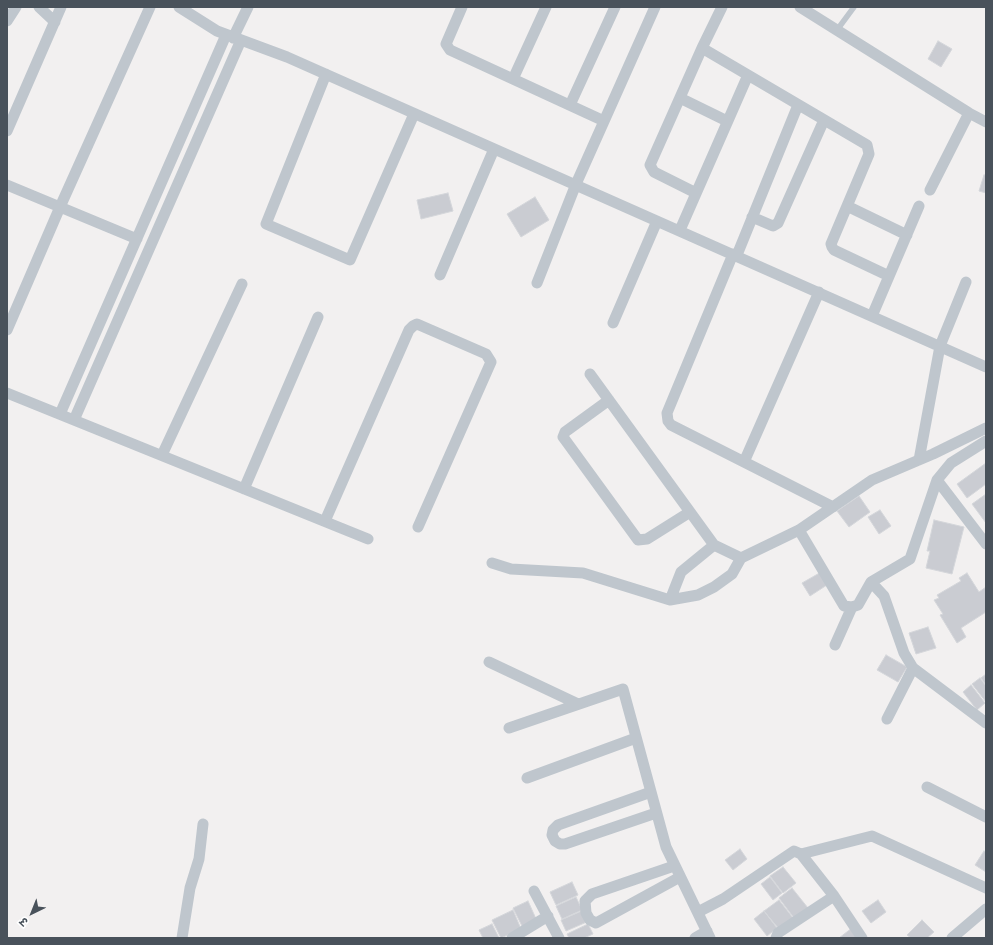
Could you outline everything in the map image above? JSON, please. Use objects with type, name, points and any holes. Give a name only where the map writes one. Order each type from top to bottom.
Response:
[{"type":"street","points":[[7,21],[16,7]]},
{"type":"street","points":[[39,7],[54,22]]},
{"type":"street","points":[[7,131],[61,7]]},
{"type":"street","points":[[7,330],[60,207],[150,7]]},
{"type":"street","points":[[180,7],[208,27],[233,38],[277,53],[326,74],[986,366]]},
{"type":"street","points":[[60,414],[137,239],[248,7]]},
{"type":"street","points":[[462,7],[448,39],[447,48],[604,121]]},
{"type":"street","points":[[513,79],[546,7]]},
{"type":"street","points":[[570,105],[615,7]]},
{"type":"street","points":[[536,282],[576,184],[654,7]]},
{"type":"street","points":[[696,193],[654,172],[650,165],[722,7]]},
{"type":"street","points":[[800,7],[969,113],[986,122]]},
{"type":"street","points":[[74,420],[233,38]]},
{"type":"street","points":[[702,48],[867,145],[869,154],[831,244],[834,250],[889,276]]},
{"type":"street","points":[[326,74],[266,224],[350,260],[414,114]]},
{"type":"street","points":[[680,230],[748,75]]},
{"type":"street","points":[[680,98],[727,121]]},
{"type":"street","points":[[798,105],[752,217],[666,417],[671,425],[833,507]]},
{"type":"street","points":[[930,190],[969,113]]},
{"type":"street","points":[[752,217],[773,226],[778,223],[824,120]]},
{"type":"street","points":[[440,275],[494,149]]},
{"type":"street","points":[[7,185],[137,239]]},
{"type":"street","points":[[847,206],[907,235]]},
{"type":"street","points":[[872,316],[919,206]]},
{"type":"street","points":[[613,323],[657,221]]},
{"type":"street","points":[[919,460],[940,346],[966,282]]},
{"type":"street","points":[[162,455],[242,284]]},
{"type":"street","points":[[744,462],[819,292]]},
{"type":"street","points":[[244,488],[318,318]]},
{"type":"street","points":[[325,521],[409,330],[417,324],[486,354],[491,362],[418,527]]},
{"type":"street","points":[[590,374],[714,545],[741,558]]},
{"type":"street","points":[[7,393],[368,539]]},
{"type":"street","points":[[609,400],[563,434],[563,438],[638,540],[647,539],[690,512]]},
{"type":"street","points":[[492,563],[511,569],[583,573],[670,600],[698,595],[714,587],[732,574],[741,558],[799,530],[872,480],[919,460],[986,428]]},
{"type":"street","points":[[799,530],[844,606],[852,607],[858,605],[871,582],[910,559],[937,480],[951,463],[986,441]]},
{"type":"street","points":[[937,480],[986,544]]},
{"type":"street","points":[[670,600],[681,572],[714,545]]},
{"type":"street","points":[[871,582],[884,596],[904,653],[914,668],[984,718]]},
{"type":"street","points":[[835,645],[852,607]]},
{"type":"street","points":[[489,662],[578,704]]},
{"type":"street","points":[[887,719],[914,668]]},
{"type":"street","points":[[509,728],[623,689],[666,847],[709,935],[695,938]]},
{"type":"street","points":[[527,778],[636,738]]},
{"type":"street","points":[[927,787],[986,817]]},
{"type":"street","points":[[651,792],[558,825],[553,830],[552,835],[555,841],[560,844],[565,844],[656,813]]},
{"type":"street","points":[[182,938],[190,888],[199,859],[203,824]]},
{"type":"street","points":[[801,854],[872,836],[986,888]]},
{"type":"street","points":[[698,912],[723,899],[785,855],[794,851],[801,854],[834,896],[862,938]]},
{"type":"street","points":[[674,866],[592,894],[585,901],[586,913],[590,920],[596,923],[599,922],[680,877]]},
{"type":"street","points":[[534,891],[548,916],[556,937]]},
{"type":"street","points":[[776,938],[778,933],[834,896]]},
{"type":"street","points":[[952,938],[986,909]]},
{"type":"street","points":[[512,938],[548,916]]},
{"type":"lane","points":[[837,30],[854,7]]},
{"type":"building","points":[[938,41],[952,49],[941,67],[928,59]]},
{"type":"building","points":[[984,175],[986,175],[986,193],[979,191]]},
{"type":"building","points":[[448,193],[453,211],[421,219],[417,200]]},
{"type":"building","points":[[535,197],[549,220],[521,237],[507,214]]},
{"type":"building","points":[[986,463],[986,484],[967,498],[957,484]]},
{"type":"building","points":[[986,494],[986,523],[972,504]]},
{"type":"building","points":[[859,496],[870,512],[849,527],[837,511]]},
{"type":"building","points":[[880,510],[891,526],[879,534],[868,517]]},
{"type":"building","points":[[934,520],[964,527],[952,574],[926,568],[930,551],[927,551]]},
{"type":"building","points":[[823,571],[830,583],[810,596],[802,583]]},
{"type":"building","points":[[967,573],[979,592],[986,587],[986,612],[961,628],[966,637],[957,643],[940,615],[943,614],[934,600],[939,598],[937,595],[961,581],[959,578]]},
{"type":"building","points":[[928,627],[936,648],[916,654],[909,633]]},
{"type":"building","points":[[886,655],[907,667],[898,682],[877,670]]},
{"type":"building","points":[[986,674],[986,685],[981,678]]},
{"type":"building","points":[[980,678],[986,686],[986,702],[972,684]]},
{"type":"building","points":[[971,685],[985,703],[977,710],[963,692]]},
{"type":"building","points":[[740,849],[747,859],[733,870],[725,860]]},
{"type":"building","points":[[984,851],[986,853],[986,872],[975,865]]},
{"type":"building","points":[[783,867],[796,883],[783,893],[770,876]]},
{"type":"building","points":[[770,877],[782,893],[773,900],[761,884]]},
{"type":"building","points":[[572,882],[578,895],[556,905],[550,892]]},
{"type":"building","points":[[792,888],[808,908],[794,918],[779,898]]},
{"type":"building","points":[[576,897],[582,910],[562,919],[556,906]]},
{"type":"building","points":[[779,900],[793,918],[779,929],[764,911]]},
{"type":"building","points":[[878,900],[886,912],[871,923],[862,911]]},
{"type":"building","points":[[528,901],[537,921],[523,928],[513,908]]},
{"type":"building","points":[[513,910],[521,929],[501,938],[492,920]]},
{"type":"building","points":[[584,910],[589,921],[566,931],[561,920]]},
{"type":"building","points":[[764,911],[777,928],[767,936],[754,919]]},
{"type":"building","points":[[922,920],[934,932],[927,938],[911,938],[907,935]]},
{"type":"building","points":[[492,924],[499,938],[483,938],[479,930]]},
{"type":"building","points":[[588,924],[593,934],[584,938],[569,938],[567,934]]},
{"type":"building","points":[[852,928],[860,938],[839,938]]}]
